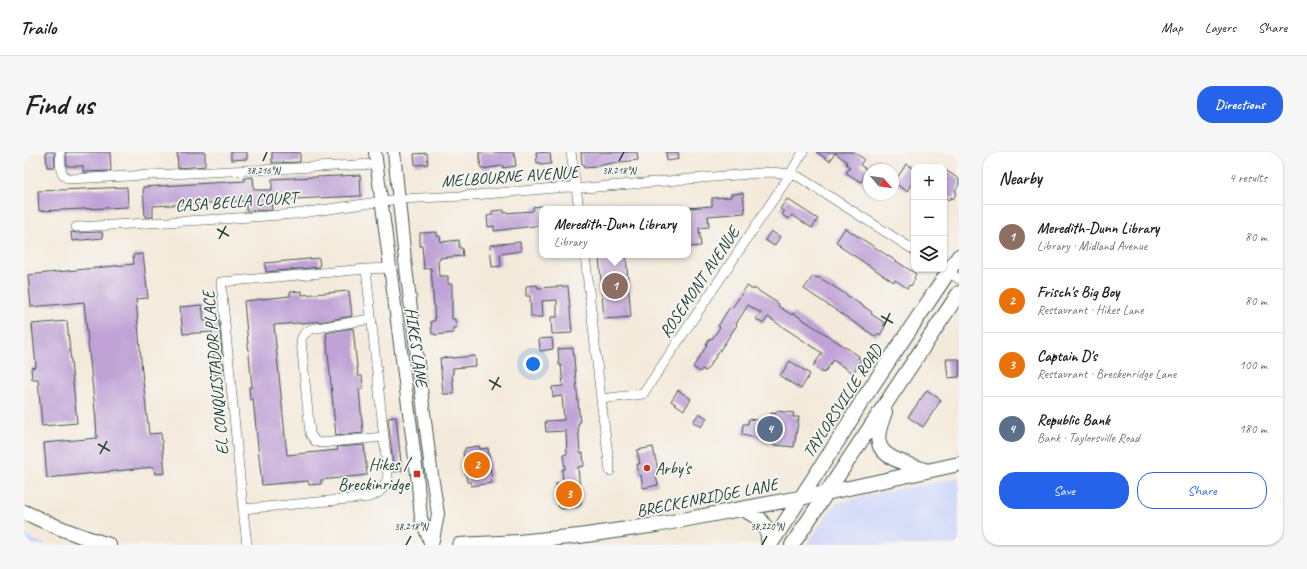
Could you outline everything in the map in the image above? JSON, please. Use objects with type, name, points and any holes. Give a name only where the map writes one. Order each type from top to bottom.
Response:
[{"type":"main road","name":"HIKES LANE","points":[[394,152],[398,199],[431,469],[438,514],[431,545]]},
{"type":"main road","name":"HIKES LANE","points":[[376,158],[422,518],[431,545]]},
{"type":"main road","name":"TAYLORSVILLE ROAD","points":[[769,545],[862,401],[951,273],[959,256]]},
{"type":"main road","points":[[792,545],[959,293]]},
{"type":"main road","points":[[891,396],[879,431],[878,442],[883,451],[892,458],[925,470]]},
{"type":"main road","name":"BRECKENRIDGE LANE","points":[[459,545],[518,542],[600,534],[656,525],[826,493],[925,470],[959,464]]},
{"type":"main road","points":[[743,509],[760,520],[767,529],[769,545]]},
{"type":"main road","points":[[24,512],[57,528],[109,545]]},
{"type":"street","points":[[60,152],[62,173],[64,177],[69,179],[376,158]]},
{"type":"street","points":[[571,152],[579,206]]},
{"type":"street","name":"ROSEMONT AVENUE","points":[[601,399],[643,394],[646,391],[692,319],[790,174],[803,152]]},
{"type":"street","name":"MELBOURNE AVENUE","points":[[398,199],[463,196],[567,187],[585,188],[771,172],[790,174],[799,177],[911,248]]},
{"type":"street","name":"CASA BELLA COURT","points":[[76,227],[288,214],[398,199]]},
{"type":"street","points":[[585,258],[610,471]]},
{"type":"street","name":"EL CONQUISTADOR PLACE","points":[[246,545],[221,282],[389,268]]},
{"type":"street","points":[[243,509],[370,498],[382,490],[386,483],[388,476],[366,269]]},
{"type":"street","points":[[371,319],[311,329],[304,334],[301,340],[310,434],[315,441],[322,443],[383,436]]},
{"type":"shaded area","points":[[959,478],[959,545],[807,545],[827,514],[838,503],[873,494]]},
{"type":"shaded area","points":[[24,534],[40,542],[48,545],[24,545]]},
{"type":"building","points":[[46,152],[54,152],[55,167],[47,167]]},
{"type":"building","points":[[66,152],[110,152],[111,171],[83,172],[83,166],[67,166]]},
{"type":"building","points":[[177,152],[205,152],[205,166],[178,168]]},
{"type":"building","points":[[231,152],[247,152],[247,159],[231,160]]},
{"type":"building","points":[[272,152],[300,152],[300,162],[272,163]]},
{"type":"building","points":[[479,152],[514,152],[516,166],[481,169]]},
{"type":"building","points":[[536,152],[550,153],[551,164],[540,165],[540,163],[537,163]]},
{"type":"building","points":[[581,152],[637,152],[638,160],[584,168],[582,165]]},
{"type":"building","points":[[666,152],[678,152],[679,159],[667,161]]},
{"type":"building","points":[[816,152],[854,152],[864,159],[860,165],[863,167],[863,179],[861,182],[846,173],[850,167],[846,164],[847,162],[835,153],[830,161]]},
{"type":"building","points":[[427,153],[428,164],[415,165],[414,154]]},
{"type":"building","points":[[906,164],[911,167],[911,185],[907,191],[899,186],[899,175]]},
{"type":"building","points":[[947,171],[959,179],[959,185],[955,191],[957,192],[953,199],[951,197],[949,200],[947,199]]},
{"type":"building","points":[[360,175],[361,196],[271,200],[272,210],[246,211],[246,201],[153,206],[153,217],[145,217],[143,187],[245,181],[244,178],[253,177],[254,190],[272,190],[272,179]]},
{"type":"building","points":[[127,187],[128,207],[39,211],[38,191]]},
{"type":"building","points":[[743,193],[745,213],[708,216],[709,227],[699,228],[701,246],[691,247],[691,208],[712,206],[712,198],[731,197],[731,194]]},
{"type":"building","points":[[787,199],[818,219],[812,228],[792,215],[789,219],[782,215],[784,212],[780,209]]},
{"type":"building","points":[[539,206],[539,225],[494,231],[494,226],[488,227],[487,216],[492,215],[492,211],[504,210],[504,213],[533,211],[533,207]]},
{"type":"building","points":[[845,228],[916,274],[915,279],[911,286],[909,285],[907,288],[895,280],[894,282],[839,246],[841,245],[836,242]]},
{"type":"building","points":[[771,231],[780,237],[774,246],[765,240]]},
{"type":"building","points":[[71,232],[102,232],[103,238],[72,241]]},
{"type":"building","points":[[437,232],[437,236],[440,236],[441,242],[459,240],[459,248],[462,248],[463,256],[440,258],[440,260],[438,260],[439,276],[448,276],[448,284],[452,284],[452,319],[455,319],[456,328],[453,328],[453,333],[435,335],[432,334],[431,321],[435,321],[431,268],[424,269],[422,246],[420,246],[420,233]]},
{"type":"building","points":[[520,242],[521,251],[500,254],[501,266],[492,267],[490,245]]},
{"type":"building","points":[[143,254],[148,298],[136,299],[142,372],[149,434],[161,433],[165,473],[155,474],[154,467],[47,478],[44,443],[97,438],[96,421],[84,302],[31,307],[28,275],[134,264],[133,255]]},
{"type":"building","points":[[319,258],[320,267],[266,272],[265,263]]},
{"type":"building","points":[[599,258],[626,258],[631,317],[604,319]]},
{"type":"building","points":[[813,276],[818,277],[836,288],[872,312],[871,314],[885,323],[883,326],[885,327],[880,335],[878,333],[876,337],[804,289]]},
{"type":"building","points":[[537,285],[538,288],[568,286],[572,333],[552,334],[551,317],[557,317],[557,300],[542,301],[543,317],[531,317],[530,296],[526,296],[526,286]]},
{"type":"building","points":[[747,286],[753,290],[754,288],[779,304],[778,306],[792,315],[793,313],[859,356],[858,358],[861,360],[853,373],[833,360],[824,373],[813,366],[822,353],[768,317],[763,324],[756,319],[761,313],[748,305],[736,324],[737,325],[706,371],[702,369],[700,372],[693,367],[710,338],[712,339],[720,327],[718,326],[730,307],[732,308]]},
{"type":"building","points":[[302,291],[302,295],[349,291],[352,316],[325,321],[274,325],[287,455],[338,450],[337,447],[364,445],[367,475],[321,480],[321,484],[309,485],[308,481],[262,485],[253,399],[250,400],[249,387],[252,387],[244,301],[290,296],[290,292]]},
{"type":"building","points":[[202,305],[204,321],[219,320],[224,374],[215,375],[212,332],[183,334],[180,307]]},
{"type":"building","points":[[67,321],[77,423],[42,426],[38,379],[32,379],[31,368],[36,367],[32,324]]},
{"type":"building","points":[[353,328],[358,376],[362,376],[363,389],[359,389],[363,433],[336,436],[326,333]]},
{"type":"building","points":[[552,338],[553,349],[540,351],[539,339]]},
{"type":"building","points":[[573,348],[580,423],[578,423],[580,453],[583,453],[584,466],[578,467],[581,504],[579,507],[561,509],[558,506],[556,483],[563,482],[562,469],[565,469],[563,455],[567,454],[566,431],[546,432],[545,421],[564,420],[562,396],[553,397],[552,387],[563,386],[558,349]]},
{"type":"building","points":[[475,356],[476,366],[453,368],[452,374],[454,394],[443,394],[440,358]]},
{"type":"building","points":[[946,359],[959,359],[959,377],[948,378]]},
{"type":"building","points":[[790,361],[810,374],[801,389],[780,376]]},
{"type":"building","points":[[678,390],[691,399],[684,410],[671,401]]},
{"type":"building","points":[[927,390],[941,400],[923,427],[908,417]]},
{"type":"building","points":[[776,411],[794,413],[793,417],[799,417],[794,447],[774,445],[770,442],[762,441],[762,439],[742,435],[743,424],[748,424],[749,419],[770,422],[771,413],[776,414]]},
{"type":"building","points":[[699,413],[707,418],[701,427],[693,422]]},
{"type":"building","points":[[396,417],[402,471],[394,472],[388,418]]},
{"type":"building","points":[[479,446],[480,449],[488,448],[492,483],[471,486],[470,482],[467,482],[463,452],[465,451],[465,448]]},
{"type":"building","name":"Arby's","points":[[653,447],[658,471],[655,472],[658,485],[643,488],[641,475],[639,475],[637,464],[640,464],[637,450]]},
{"type":"place","name":"Meredith-Dunn Library","points":[[615,286]]},
{"type":"place","name":"Republic Bank","points":[[770,429]]},
{"type":"place","name":"Frisch's Big Boy","points":[[477,465]]},
{"type":"place","name":"Arby's","points":[[647,468]]},
{"type":"place","name":"Hikes / Breckinridge","points":[[417,474]]},
{"type":"place","name":"Captain D's","points":[[569,494]]}]
